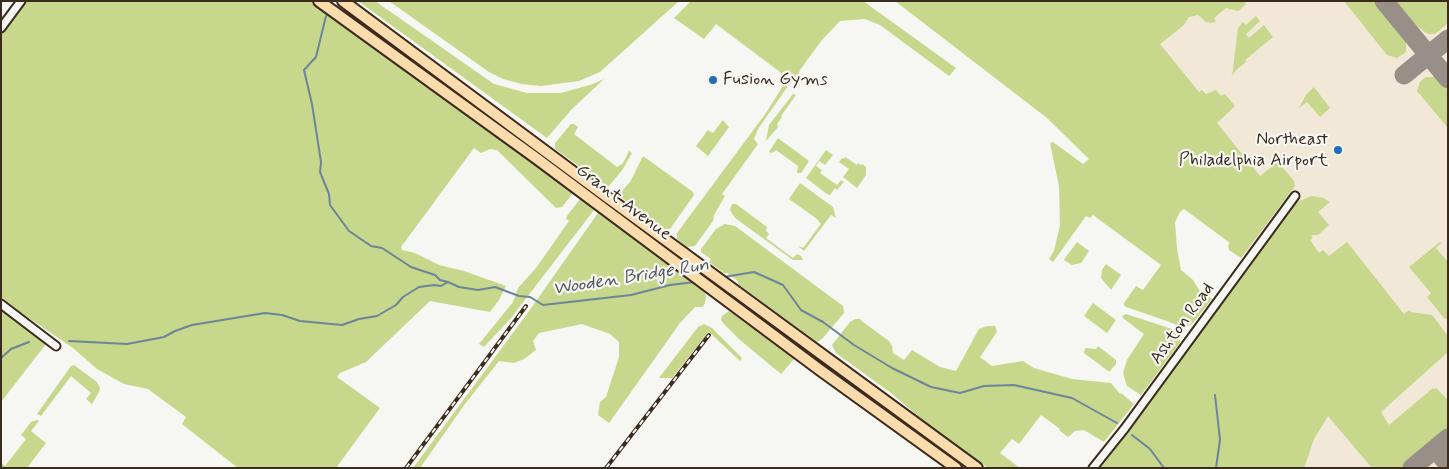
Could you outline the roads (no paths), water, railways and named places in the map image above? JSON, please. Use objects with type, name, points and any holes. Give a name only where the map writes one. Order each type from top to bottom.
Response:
[{"type":"main road","name":"Grant Avenue","points":[[319,1],[956,468]]},
{"type":"main road","name":"Grant Avenue","points":[[342,1],[977,468]]},
{"type":"main road","points":[[615,218],[637,225],[660,241],[666,240]]},
{"type":"main road","points":[[868,405],[876,394]]},
{"type":"street","points":[[1,28],[22,1]]},
{"type":"street","name":"Ashton Road","points":[[1093,468],[1125,428],[1295,196]]},
{"type":"street","points":[[1,304],[56,346]]},
{"type":"waterway","name":"Wooden Bridge Run","points":[[326,16],[316,57],[304,70],[312,104],[321,162],[320,172],[329,194],[330,205],[349,231],[371,246],[382,248],[411,267],[435,275],[440,280],[459,287],[478,290],[495,287],[519,296],[530,297],[543,305],[631,295],[670,285],[695,282]]},
{"type":"waterway","name":"Wooden Bridge Run","points":[[724,277],[754,272],[783,285],[801,310],[823,322],[854,345],[892,368],[931,387],[960,393],[984,386],[1014,385],[1072,398],[1117,423]]},
{"type":"waterway","points":[[69,341],[127,344],[164,337],[192,325],[265,313],[282,315],[300,321],[342,325],[359,319],[377,316],[396,305],[403,297],[419,287],[441,286],[448,282]]},
{"type":"waterway","points":[[1,358],[11,349],[29,342]]},
{"type":"waterway","points":[[1215,395],[1220,440],[1216,468]]},
{"type":"waterway","name":"Wooden Bridge Run","points":[[1132,435],[1150,449],[1164,468]]},
{"type":"railway","points":[[406,468],[526,306]]},
{"type":"railway","points":[[606,468],[709,335]]},
{"type":"place","name":"Fusion Gyms","points":[[713,80]]},
{"type":"place","name":"Northeast Philadelphia Airport","points":[[1338,150]]}]
